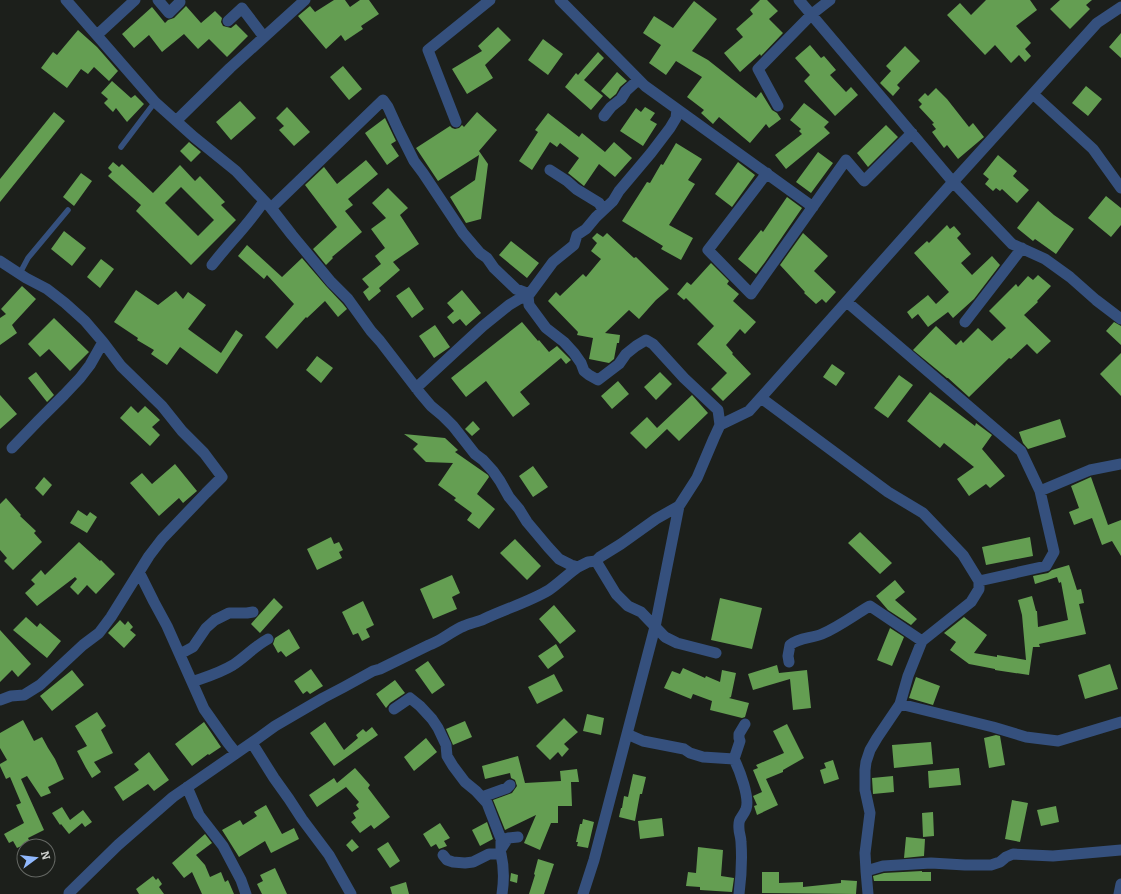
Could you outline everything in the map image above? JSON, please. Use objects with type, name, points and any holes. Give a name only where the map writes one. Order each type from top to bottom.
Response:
[{"type":"street","points":[[66,0],[155,102],[194,137],[236,171],[268,204],[327,277],[348,299],[371,331],[431,406],[453,426],[475,454],[483,460],[492,471],[500,481],[509,497],[519,509],[526,522],[548,548],[559,559],[578,567]]},
{"type":"street","points":[[97,35],[135,0]]},
{"type":"street","points":[[158,0],[169,12],[180,2]]},
{"type":"street","points":[[176,120],[230,68],[305,0]]},
{"type":"street","points":[[456,122],[428,50],[490,0]]},
{"type":"street","points":[[560,0],[638,80],[813,207]]},
{"type":"street","points":[[799,0],[953,182],[1012,244],[1045,259],[1121,318]]},
{"type":"street","points":[[778,106],[758,69],[812,14],[830,0]]},
{"type":"street","points":[[720,425],[750,412],[953,182],[1097,23],[1121,6]]},
{"type":"street","points":[[228,21],[242,8],[264,37]]},
{"type":"street","points":[[604,116],[638,80]]},
{"type":"street","points":[[1033,94],[1093,150],[1121,188]]},
{"type":"street","points":[[212,265],[242,229],[383,100],[388,107],[414,161],[423,172],[463,233],[480,253],[487,258],[494,268],[516,288],[528,295]]},
{"type":"street","points":[[416,388],[483,326],[509,305],[528,295],[554,262],[574,245],[577,235],[586,229],[603,210],[613,202],[619,191],[651,154],[670,128],[676,118],[677,109]]},
{"type":"street","points":[[767,174],[708,250],[751,294],[846,160],[864,181],[912,133]]},
{"type":"street","points":[[550,170],[576,189],[599,203],[603,210]]},
{"type":"street","points":[[965,322],[1022,248]]},
{"type":"street","points":[[0,261],[47,289],[66,303],[85,321],[121,366],[162,406],[182,431],[204,453],[222,477],[162,539],[111,617],[99,632],[40,685],[24,695],[11,696],[0,700]]},
{"type":"street","points":[[528,295],[528,305],[546,328],[564,342],[581,363],[584,371],[589,375],[598,380],[619,364],[626,354],[646,340],[653,344],[684,378],[718,410],[720,425],[697,478],[679,506],[655,627],[594,860],[583,894]]},
{"type":"street","points":[[847,302],[1021,451],[1040,491],[1054,552],[1046,566],[979,581]]},
{"type":"street","points":[[12,448],[80,378],[90,365],[103,342]]},
{"type":"street","points":[[761,398],[888,492],[923,513],[963,555],[979,581],[979,589],[971,602],[922,641],[908,676],[900,704],[870,750],[865,770],[865,790],[870,813],[864,853],[868,894]]},
{"type":"street","points":[[1040,491],[1090,470],[1121,464]]},
{"type":"street","points":[[68,894],[118,845],[172,796],[275,726],[373,671],[429,645],[437,643],[462,627],[523,603],[550,589],[578,567],[588,562],[596,561],[656,519],[679,506]]},
{"type":"street","points":[[596,561],[616,594],[628,606],[641,612],[665,637],[677,643],[716,654]]},
{"type":"street","points":[[139,572],[167,626],[204,709],[236,753]]},
{"type":"street","points":[[789,662],[788,656],[790,645],[796,640],[811,638],[832,629],[870,606],[922,641]]},
{"type":"street","points":[[180,654],[193,647],[206,628],[215,620],[229,614],[253,612]]},
{"type":"street","points":[[192,682],[213,675],[233,665],[258,644],[268,639]]},
{"type":"street","points":[[394,709],[410,698],[420,706],[438,728],[446,745],[447,756],[453,766],[486,803],[501,839],[504,883],[502,894]]},
{"type":"street","points":[[900,704],[1026,737],[1058,740],[1121,722]]},
{"type":"street","points":[[739,894],[741,885],[741,841],[739,819],[746,809],[747,796],[734,759],[740,741],[739,734],[744,724]]},
{"type":"street","points":[[627,734],[648,743],[684,749],[690,753],[703,756],[734,759]]},
{"type":"street","points":[[252,743],[302,819],[329,855],[351,894]]},
{"type":"street","points":[[482,797],[507,788],[510,785]]},
{"type":"street","points":[[187,787],[198,815],[223,846],[241,880],[246,894]]},
{"type":"street","points":[[443,855],[447,860],[453,862],[473,862],[489,854],[501,851],[508,838],[518,837]]},
{"type":"street","points":[[866,871],[883,866],[931,863],[991,865],[1000,862],[1013,854],[1053,856],[1121,850]]},
{"type":"street","points":[[1119,894],[1121,884]]},
{"type":"lane","points":[[121,147],[155,102]]},
{"type":"lane","points":[[20,273],[28,258],[68,210]]},
{"type":"building","points":[[334,0],[345,0],[350,7],[360,0],[369,0],[379,14],[361,26],[363,29],[345,41],[341,35],[326,49],[298,16],[310,6],[315,12]]},
{"type":"building","points":[[760,0],[767,0],[778,11],[769,19],[783,33],[761,56],[760,54],[740,72],[724,53],[743,37],[736,29],[753,14],[750,10]]},
{"type":"building","points":[[986,0],[1030,0],[1037,10],[1016,26],[1031,43],[1025,49],[1031,56],[1025,62],[1019,55],[1011,63],[995,45],[985,55],[947,15],[960,3],[971,15]]},
{"type":"building","points":[[1060,0],[1092,0],[1086,5],[1090,9],[1070,29],[1050,9]]},
{"type":"building","points":[[694,1],[717,19],[692,51],[708,60],[756,98],[761,92],[772,110],[777,113],[781,119],[769,128],[766,124],[750,143],[719,117],[713,124],[701,113],[704,110],[687,97],[702,77],[676,61],[666,75],[649,63],[661,45],[643,33],[654,16],[673,28]]},
{"type":"building","points":[[186,6],[201,23],[215,11],[222,18],[221,22],[223,26],[231,28],[236,24],[248,36],[227,57],[209,39],[198,49],[184,34],[162,52],[149,35],[134,48],[122,34],[152,7],[165,23],[174,18]]},
{"type":"building","points":[[498,27],[511,40],[485,65],[493,78],[467,94],[452,69],[482,51],[478,46]]},
{"type":"building","points":[[78,30],[97,47],[118,71],[109,81],[94,67],[88,74],[81,69],[67,88],[41,68],[53,52],[57,55]]},
{"type":"building","points":[[1121,33],[1121,58],[1109,47]]},
{"type":"building","points":[[543,39],[563,54],[548,75],[528,60]]},
{"type":"building","points":[[810,45],[821,58],[824,56],[836,70],[830,75],[846,92],[851,87],[858,95],[835,116],[804,81],[810,75],[795,58]]},
{"type":"building","points":[[905,46],[920,61],[897,85],[900,88],[893,96],[880,83],[891,71],[886,66]]},
{"type":"building","points":[[598,52],[604,58],[584,80],[603,96],[591,110],[565,87],[576,73],[578,75]]},
{"type":"building","points":[[343,66],[362,89],[349,100],[330,77]]},
{"type":"building","points":[[617,72],[627,81],[610,99],[601,91]]},
{"type":"building","points":[[112,81],[131,98],[135,95],[144,104],[127,122],[116,108],[113,112],[104,103],[108,99],[101,93]]},
{"type":"building","points":[[1086,86],[1102,99],[1088,116],[1072,103]]},
{"type":"building","points":[[936,88],[947,99],[969,127],[973,123],[984,137],[958,159],[947,145],[944,148],[932,132],[936,129],[932,124],[934,123],[919,107],[922,104],[918,100],[925,93],[928,96]]},
{"type":"building","points":[[240,101],[256,118],[231,140],[216,122]]},
{"type":"building","points":[[804,103],[829,122],[824,127],[830,133],[786,169],[775,155],[802,134],[799,131],[801,129],[790,120]]},
{"type":"building","points":[[287,107],[310,132],[294,146],[279,130],[284,126],[276,118]]},
{"type":"building","points":[[645,107],[655,113],[650,120],[657,124],[643,146],[620,131],[636,108],[641,112]]},
{"type":"building","points":[[54,112],[65,121],[0,202],[0,179]]},
{"type":"building","points":[[477,112],[497,130],[479,151],[488,164],[481,219],[466,223],[450,197],[475,180],[479,155],[438,181],[416,148],[450,126],[455,129],[462,125],[464,127]]},
{"type":"building","points":[[548,113],[579,137],[582,133],[605,152],[614,142],[632,158],[615,177],[599,164],[584,186],[568,173],[579,158],[560,143],[557,147],[550,142],[532,170],[519,161],[538,132],[535,130]]},
{"type":"building","points":[[385,118],[396,141],[391,144],[399,156],[387,165],[365,133]]},
{"type":"building","points":[[886,125],[898,137],[868,167],[857,153]]},
{"type":"building","points":[[189,142],[201,152],[191,162],[180,151]]},
{"type":"building","points":[[676,143],[702,159],[688,180],[695,184],[669,225],[693,238],[681,260],[661,249],[663,246],[622,221],[647,182],[650,183],[661,164],[663,165]]},
{"type":"building","points":[[818,152],[833,163],[811,193],[796,182]]},
{"type":"building","points":[[998,155],[1017,171],[1013,176],[1029,190],[1017,203],[1002,189],[1000,191],[996,188],[993,191],[985,184],[989,179],[983,174]]},
{"type":"building","points":[[366,160],[378,174],[348,199],[353,205],[345,211],[362,232],[332,257],[333,258],[326,265],[313,249],[337,227],[305,185],[324,167],[337,184]]},
{"type":"building","points":[[113,162],[119,167],[122,164],[153,193],[180,165],[195,181],[200,176],[225,202],[221,205],[236,220],[191,265],[136,211],[141,205],[108,176],[112,172],[108,168]],"holes":[[[181,187],[214,220],[198,236],[165,203]]]},
{"type":"building","points":[[738,162],[755,175],[732,207],[715,194]]},
{"type":"building","points":[[81,173],[92,181],[74,206],[63,197]]},
{"type":"building","points":[[388,188],[408,208],[400,215],[419,244],[393,262],[400,270],[379,288],[381,291],[369,301],[363,292],[369,287],[362,279],[381,264],[375,256],[385,248],[371,229],[386,218],[372,203]]},
{"type":"building","points":[[1106,196],[1121,208],[1121,225],[1111,237],[1088,218]]},
{"type":"building","points":[[787,197],[802,208],[756,274],[738,259],[761,230],[763,232]]},
{"type":"building","points":[[1038,201],[1054,215],[1074,229],[1056,254],[1035,239],[1033,241],[1017,228]]},
{"type":"building","points":[[947,225],[950,229],[954,226],[961,234],[957,238],[971,254],[961,263],[972,275],[992,256],[1000,265],[974,299],[953,318],[948,312],[928,327],[918,314],[912,319],[907,312],[928,295],[936,304],[949,292],[914,253],[927,241],[929,243]]},
{"type":"building","points":[[64,231],[86,248],[72,266],[51,249]]},
{"type":"building","points":[[597,233],[603,237],[607,233],[634,258],[636,257],[669,289],[656,300],[639,319],[629,310],[605,333],[620,335],[614,359],[609,363],[589,359],[593,338],[577,335],[578,332],[548,301],[556,292],[560,296],[583,274],[586,277],[601,259],[591,251],[597,243],[592,238]]},
{"type":"building","points":[[803,233],[828,256],[814,271],[836,292],[826,303],[822,299],[816,304],[804,293],[805,292],[780,265]]},
{"type":"building","points":[[511,241],[539,263],[527,278],[499,255]]},
{"type":"building","points":[[247,245],[282,277],[302,258],[347,309],[338,317],[325,301],[307,318],[306,317],[277,349],[265,337],[294,304],[267,275],[264,279],[238,256]]},
{"type":"building","points":[[101,259],[114,269],[100,288],[87,277]]},
{"type":"building","points":[[711,263],[729,281],[727,284],[739,294],[733,301],[756,322],[745,334],[740,329],[726,345],[733,353],[732,354],[751,374],[723,401],[711,389],[727,373],[697,344],[714,326],[686,298],[684,300],[677,294],[687,282],[691,285]]},
{"type":"building","points":[[1038,275],[1051,286],[1037,301],[1038,302],[1024,315],[1051,341],[1037,354],[1027,344],[1011,359],[1009,358],[969,397],[913,350],[936,326],[956,345],[961,340],[963,343],[978,328],[992,341],[1006,328],[989,311],[1016,284],[1018,287],[1028,276],[1033,280]]},
{"type":"building","points":[[22,286],[36,299],[12,325],[17,333],[0,345],[0,318],[6,314],[1,309]]},
{"type":"building","points":[[409,287],[424,309],[412,318],[396,296]]},
{"type":"building","points":[[136,290],[158,305],[176,291],[183,299],[188,292],[206,305],[188,329],[221,353],[236,330],[243,335],[217,374],[180,347],[167,365],[151,354],[154,350],[137,340],[138,338],[114,322]]},
{"type":"building","points":[[462,290],[481,313],[466,326],[460,319],[453,324],[447,317],[454,311],[447,303]]},
{"type":"building","points":[[54,318],[89,352],[70,371],[49,349],[40,357],[28,344]]},
{"type":"building","points":[[522,322],[549,352],[557,346],[571,360],[566,364],[561,358],[520,392],[530,404],[513,417],[486,381],[466,397],[451,378]]},
{"type":"building","points":[[1114,322],[1121,326],[1121,345],[1106,331]]},
{"type":"building","points":[[435,325],[450,347],[434,358],[419,336]]},
{"type":"building","points":[[1121,353],[1121,396],[1100,374]]},
{"type":"building","points":[[317,356],[333,368],[321,383],[306,370]]},
{"type":"building","points":[[832,364],[845,373],[836,386],[823,377]]},
{"type":"building","points":[[36,372],[54,395],[47,402],[28,378]]},
{"type":"building","points":[[660,372],[672,384],[656,400],[644,387]]},
{"type":"building","points":[[899,375],[913,385],[888,418],[874,408]]},
{"type":"building","points":[[618,381],[629,394],[612,409],[601,396]]},
{"type":"building","points":[[930,392],[975,426],[976,423],[992,435],[982,449],[1005,476],[990,488],[986,484],[969,496],[957,479],[974,467],[944,443],[940,448],[907,421]]},
{"type":"building","points":[[0,395],[17,414],[0,429]]},
{"type":"building","points":[[692,395],[708,413],[679,441],[667,429],[646,449],[630,433],[647,417],[657,428]]},
{"type":"building","points":[[131,406],[138,413],[145,406],[160,420],[152,427],[160,435],[150,446],[120,418]]},
{"type":"building","points":[[1060,419],[1066,437],[1028,449],[1023,443],[1019,432]]},
{"type":"building","points":[[473,421],[480,429],[472,436],[465,429]]},
{"type":"building","points":[[404,434],[445,438],[458,450],[455,452],[488,475],[489,477],[477,494],[495,509],[479,529],[467,520],[472,513],[454,500],[456,498],[438,485],[453,463],[426,462],[413,449],[418,444]]},
{"type":"building","points":[[175,464],[197,491],[183,503],[179,498],[159,516],[130,483],[142,473],[152,484]]},
{"type":"building","points":[[533,466],[548,487],[533,497],[519,476]]},
{"type":"building","points":[[44,477],[52,485],[43,496],[35,488]]},
{"type":"building","points":[[1091,477],[1108,525],[1121,520],[1121,556],[1112,541],[1102,545],[1092,518],[1074,525],[1069,512],[1079,508],[1071,486]]},
{"type":"building","points":[[6,498],[21,515],[20,516],[36,531],[34,533],[42,542],[13,570],[4,561],[7,558],[0,550],[0,504]]},
{"type":"building","points":[[78,510],[87,516],[90,512],[97,517],[87,533],[70,523]]},
{"type":"building","points":[[860,532],[892,563],[880,574],[848,543]]},
{"type":"building","points":[[331,537],[334,544],[339,542],[343,550],[339,552],[342,558],[317,570],[307,549]]},
{"type":"building","points":[[1030,537],[1033,556],[986,565],[982,547]]},
{"type":"building","points":[[515,539],[541,566],[527,580],[500,553]]},
{"type":"building","points":[[79,542],[115,574],[96,594],[87,585],[78,595],[70,587],[77,579],[75,577],[37,606],[25,593],[35,584],[31,580],[41,570],[45,575]]},
{"type":"building","points":[[1069,565],[1077,590],[1081,589],[1084,603],[1079,604],[1086,634],[1039,644],[1040,647],[1033,647],[1029,675],[995,670],[969,664],[950,650],[956,642],[944,633],[964,617],[987,635],[974,653],[1026,660],[1022,615],[1018,600],[1032,596],[1037,611],[1038,627],[1068,620],[1061,582],[1059,583],[1057,577],[1035,584],[1033,576],[1048,573],[1052,570]]},
{"type":"building","points":[[452,575],[460,593],[452,597],[457,609],[433,619],[420,589]]},
{"type":"building","points":[[895,580],[905,592],[895,600],[917,619],[911,625],[888,610],[876,596]]},
{"type":"building","points":[[274,598],[283,607],[260,633],[251,624]]},
{"type":"building","points":[[720,598],[762,608],[752,649],[711,640]]},
{"type":"building","points":[[363,601],[374,625],[366,629],[370,637],[362,641],[358,633],[353,635],[342,612]]},
{"type":"building","points":[[554,605],[576,631],[560,644],[539,619]]},
{"type":"building","points":[[26,617],[37,627],[40,623],[61,641],[47,658],[13,630]]},
{"type":"building","points":[[120,620],[125,625],[128,621],[133,627],[130,630],[136,635],[124,648],[108,633]]},
{"type":"building","points":[[890,628],[904,637],[892,666],[877,660]]},
{"type":"building","points":[[289,629],[300,648],[286,657],[281,651],[278,653],[273,644],[275,638]]},
{"type":"building","points":[[0,630],[31,664],[18,677],[12,670],[0,682]]},
{"type":"building","points":[[556,644],[564,657],[548,669],[538,656]]},
{"type":"building","points":[[428,661],[445,685],[432,694],[415,670]]},
{"type":"building","points":[[1110,664],[1118,689],[1085,699],[1078,675]]},
{"type":"building","points":[[777,665],[779,673],[807,670],[811,708],[793,710],[790,679],[753,690],[748,674]]},
{"type":"building","points":[[683,668],[705,678],[706,676],[720,682],[722,670],[736,673],[731,697],[729,698],[749,703],[745,717],[742,718],[710,710],[712,701],[693,694],[691,699],[664,688],[672,671],[680,674]]},
{"type":"building","points":[[311,669],[323,686],[310,694],[307,691],[303,694],[294,681]]},
{"type":"building","points":[[72,670],[84,685],[52,711],[40,696]]},
{"type":"building","points":[[554,674],[563,691],[537,704],[528,687]]},
{"type":"building","points":[[916,677],[940,686],[933,705],[909,698]]},
{"type":"building","points":[[395,680],[405,693],[390,703],[386,708],[376,694]]},
{"type":"building","points":[[97,712],[106,726],[101,730],[113,753],[94,762],[101,772],[92,778],[77,751],[87,746],[75,726]]},
{"type":"building","points":[[587,714],[604,718],[601,735],[583,731]]},
{"type":"building","points":[[564,718],[578,732],[564,744],[569,749],[562,757],[558,752],[550,760],[536,746]]},
{"type":"building","points":[[23,720],[34,741],[42,737],[55,759],[64,779],[48,787],[51,793],[41,797],[27,776],[21,779],[44,830],[28,838],[16,838],[16,846],[13,841],[9,843],[4,834],[24,823],[16,805],[21,803],[10,777],[6,779],[0,766],[0,764],[7,760],[0,748],[0,733]]},
{"type":"building","points":[[465,721],[472,737],[453,745],[446,729]]},
{"type":"building","points":[[204,722],[221,747],[209,755],[208,754],[192,766],[175,744]]},
{"type":"building","points":[[325,722],[344,750],[358,738],[356,735],[363,729],[366,732],[372,727],[378,735],[334,766],[310,733]]},
{"type":"building","points":[[787,724],[804,758],[783,770],[783,772],[766,779],[778,805],[757,815],[754,806],[757,805],[753,796],[762,792],[753,770],[758,768],[756,765],[784,753],[773,731]]},
{"type":"building","points":[[996,735],[1000,736],[1005,765],[989,768],[984,738]]},
{"type":"building","points":[[426,738],[437,752],[414,771],[404,757]]},
{"type":"building","points":[[931,742],[933,764],[894,768],[892,745]]},
{"type":"building","points":[[149,752],[169,780],[154,791],[148,784],[123,801],[114,787],[139,770],[134,764]]},
{"type":"building","points":[[518,756],[525,783],[561,781],[560,771],[577,769],[579,782],[571,782],[572,806],[558,806],[558,823],[551,823],[540,850],[524,843],[536,815],[505,830],[493,800],[512,793],[517,786],[515,780],[511,778],[510,773],[485,779],[482,766]]},
{"type":"building","points":[[833,760],[839,779],[824,784],[820,770],[826,768],[824,763]]},
{"type":"building","points":[[355,768],[370,785],[368,788],[390,817],[374,829],[371,825],[360,833],[351,822],[356,818],[353,813],[359,809],[356,805],[359,802],[346,787],[317,807],[309,795],[334,778],[337,783]]},
{"type":"building","points":[[959,768],[961,785],[929,788],[928,771]]},
{"type":"building","points":[[633,774],[646,777],[642,794],[640,794],[635,821],[619,817],[624,796],[628,797]]},
{"type":"building","points":[[893,776],[894,792],[873,794],[872,778]]},
{"type":"building","points":[[1012,800],[1028,803],[1020,842],[1005,839]]},
{"type":"building","points":[[266,805],[282,834],[294,828],[299,839],[271,853],[265,841],[239,857],[222,830],[240,820],[243,825],[257,816],[254,812]]},
{"type":"building","points":[[1056,806],[1059,822],[1041,826],[1037,810]]},
{"type":"building","points":[[62,807],[70,820],[83,810],[92,822],[85,827],[82,823],[69,834],[61,824],[60,825],[52,813]]},
{"type":"building","points":[[933,812],[934,836],[923,837],[922,813]]},
{"type":"building","points":[[662,818],[664,836],[640,839],[638,821]]},
{"type":"building","points":[[583,819],[594,822],[588,848],[577,846],[578,842],[576,842],[580,824],[582,824]]},
{"type":"building","points":[[487,822],[493,839],[480,846],[472,830]]},
{"type":"building","points":[[440,823],[450,838],[444,841],[447,846],[439,849],[436,844],[431,847],[423,834]]},
{"type":"building","points":[[205,834],[212,843],[196,855],[205,865],[210,877],[221,872],[225,882],[228,880],[234,894],[202,894],[192,872],[184,878],[172,863]]},
{"type":"building","points":[[906,837],[925,839],[924,856],[904,858]]},
{"type":"building","points":[[352,839],[359,847],[352,852],[346,845]]},
{"type":"building","points":[[388,842],[400,861],[390,868],[377,849]]},
{"type":"building","points":[[698,847],[723,850],[721,876],[734,878],[732,892],[700,890],[700,887],[686,886],[688,872],[696,873]]},
{"type":"building","points":[[538,859],[554,864],[544,894],[529,894],[535,875]]},
{"type":"building","points":[[275,868],[287,894],[262,894],[257,884],[263,881],[260,875]]},
{"type":"building","points":[[762,872],[779,872],[779,883],[803,882],[803,887],[841,883],[841,880],[857,881],[856,894],[762,893]]},
{"type":"building","points":[[931,872],[931,881],[874,881],[873,876],[884,873]]},
{"type":"building","points":[[511,873],[518,875],[517,883],[510,881]]},
{"type":"building","points":[[153,876],[156,880],[158,878],[162,884],[159,887],[164,894],[139,894],[136,889]]},
{"type":"building","points":[[406,882],[409,894],[392,894],[390,887]]}]
